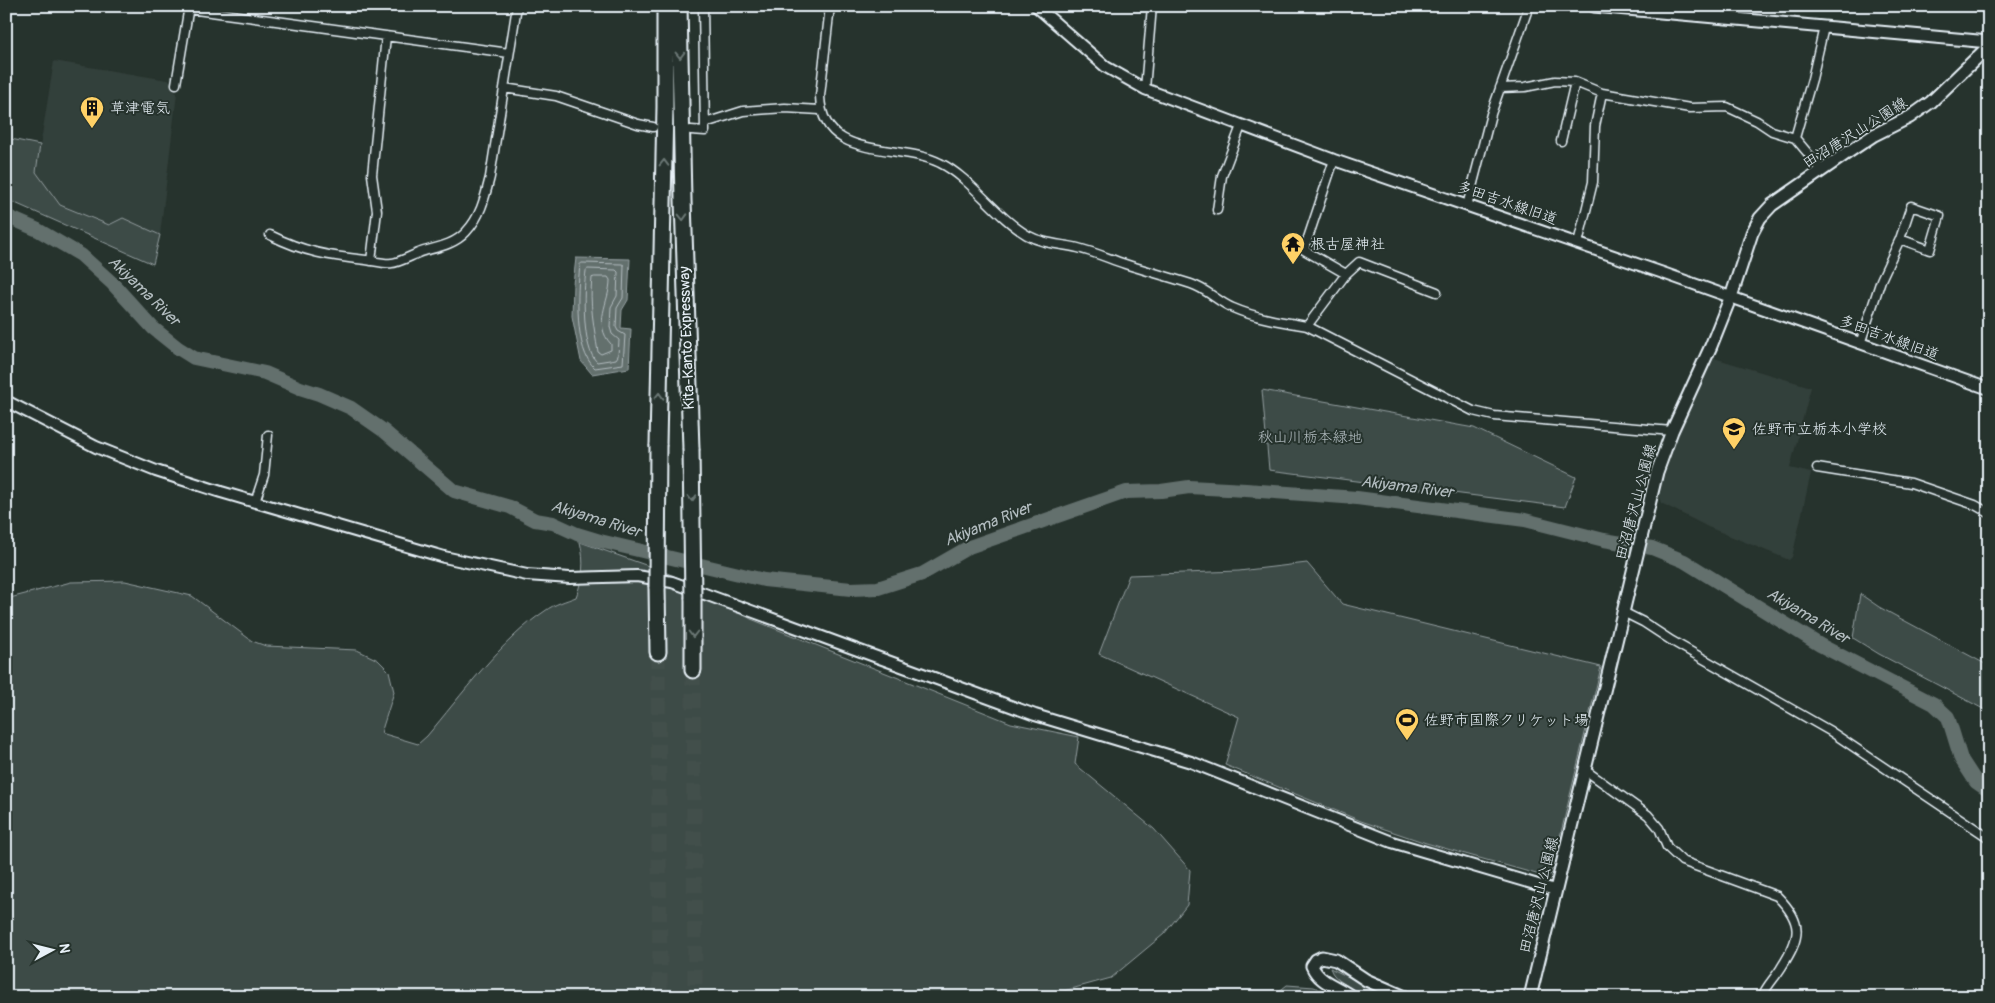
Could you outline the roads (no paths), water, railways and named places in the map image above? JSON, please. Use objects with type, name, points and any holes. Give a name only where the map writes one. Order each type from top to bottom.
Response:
[{"type":"highway","name":"Kita-Kanto Expressway","points":[[658,652],[658,445],[665,6]]},
{"type":"highway","name":"Kita-Kanto Expressway","points":[[679,6],[691,449],[694,670]]},
{"type":"main road","points":[[1594,6],[1989,42]]},
{"type":"main road","name":"田沼唐沢山公園線","points":[[1530,997],[1658,472],[1672,431],[1711,346],[1752,233],[1760,218],[1772,205],[1867,140],[1924,108],[1949,87],[1989,46]]},
{"type":"main road","points":[[1352,997],[1316,975],[1312,966],[1316,960],[1328,957],[1336,960],[1366,980],[1405,997]]},
{"type":"street","points":[[270,235],[308,251],[394,264],[412,254],[444,246],[465,232],[476,219],[484,202],[490,177],[516,6]]},
{"type":"street","points":[[691,130],[705,131],[703,6]]},
{"type":"street","points":[[830,6],[821,72],[820,110],[836,134],[858,145],[926,158],[944,165],[1014,226],[1039,241],[1079,249],[1194,284],[1234,309],[1282,322],[1307,326],[1473,411],[1494,416],[1672,431]]},
{"type":"street","name":"多田吉水線旧道","points":[[1036,6],[1106,67],[1145,89],[1334,160],[1578,243],[1989,389]]},
{"type":"street","points":[[1145,89],[1152,6]]},
{"type":"street","points":[[1467,206],[1485,135],[1529,6]]},
{"type":"street","points":[[176,84],[189,8],[509,53]]},
{"type":"street","points":[[1795,138],[1812,79],[1824,27]]},
{"type":"street","points":[[371,261],[377,211],[372,175],[386,36]]},
{"type":"street","points":[[1500,88],[1525,87],[1555,81],[1575,82],[1602,93],[1690,108],[1727,107],[1757,121],[1772,131],[1795,138],[1822,170]]},
{"type":"street","points":[[1561,141],[1575,82]]},
{"type":"street","points":[[504,88],[556,96],[638,124],[653,127]]},
{"type":"street","points":[[1578,243],[1593,182],[1595,126],[1602,93]]},
{"type":"street","points":[[705,122],[743,111],[785,108],[820,110]]},
{"type":"street","points":[[1217,210],[1222,176],[1241,126]]},
{"type":"street","points":[[1334,160],[1304,250],[1346,274]]},
{"type":"street","points":[[1860,344],[1881,280],[1900,239],[1911,206],[1940,216],[1930,250],[1900,239]]},
{"type":"street","points":[[1307,326],[1346,274],[1359,262],[1438,292]]},
{"type":"street","points":[[6,401],[76,437],[129,460],[186,481],[444,557],[527,575],[570,578],[637,576],[672,582],[1035,715],[1191,762],[1392,842],[1555,890]]},
{"type":"street","points":[[255,502],[264,475],[268,435]]},
{"type":"street","points":[[1817,468],[1911,483],[1975,505],[1989,513]]},
{"type":"street","points":[[1623,612],[1830,731],[1989,838]]},
{"type":"street","points":[[1585,770],[1648,814],[1659,828],[1667,847],[1682,861],[1778,896],[1788,907],[1795,916],[1798,926],[1797,936],[1781,968],[1762,997]]},
{"type":"water","points":[[576,258],[630,259],[628,300],[622,310],[621,328],[631,329],[629,368],[592,374],[581,361],[572,316]]},
{"type":"waterway","name":"Akiyama River","points":[[6,216],[38,230],[81,255],[112,283],[153,328],[194,358],[265,373],[351,408],[384,431],[454,491],[510,507],[535,520],[553,523],[577,534],[600,541],[764,580],[851,589],[878,588],[922,574],[969,547],[1126,492],[1161,491],[1189,487],[1246,490],[1357,498],[1525,520],[1604,540],[1652,548],[1684,561],[1820,645],[1934,704],[1948,717],[1961,759],[1976,782],[1989,791]]},
{"type":"tunnel","points":[[658,652],[660,997]]},
{"type":"tunnel","points":[[693,670],[695,997]]},
{"type":"place","name":"草津電気","points":[[92,129]]},
{"type":"place","name":"根古屋神社","points":[[1293,265]]},
{"type":"place","name":"佐野市立栃本小学校","points":[[1734,450]]},
{"type":"place","name":"佐野市国際クリケット場","points":[[1407,741]]},
{"type":"park label","name":"秋山川栃本緑地","points":[[1310,437]]}]
